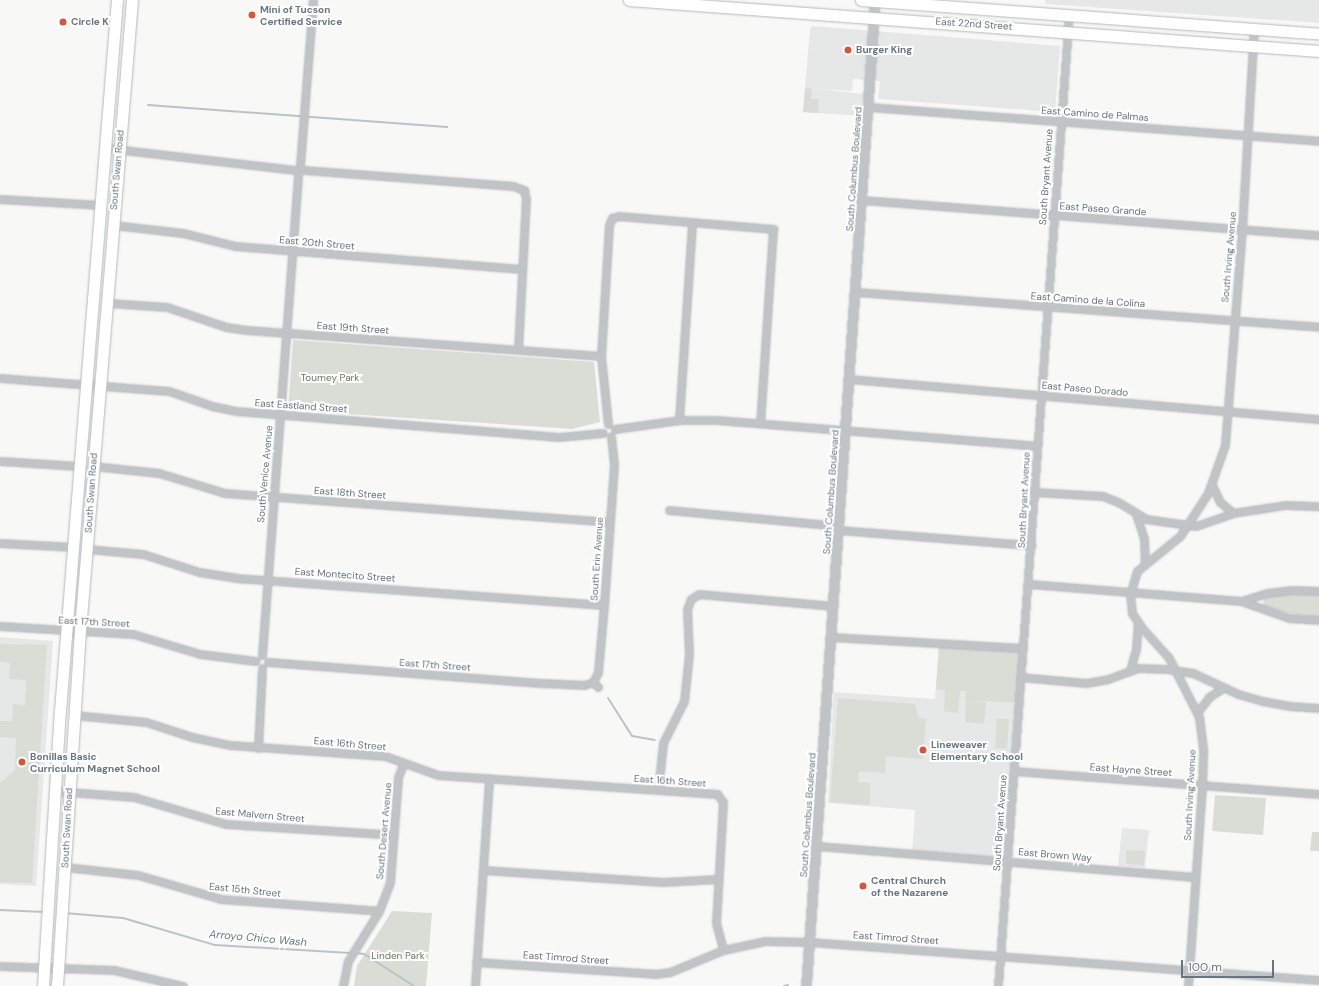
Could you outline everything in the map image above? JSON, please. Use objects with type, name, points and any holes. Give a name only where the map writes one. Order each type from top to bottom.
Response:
[{"type":"main road","name":"South Swan Road","points":[[43,986],[78,466],[117,0]]},
{"type":"main road","name":"South Swan Road","points":[[57,986],[80,630],[132,0]]},
{"type":"main road","name":"East 22nd Street","points":[[629,0],[1067,31],[1319,51]]},
{"type":"main road","name":"East 22nd Street","points":[[861,0],[1319,34]]},
{"type":"street","name":"South Venice Avenue","points":[[262,655],[313,0]]},
{"type":"street","name":"South Columbus Boulevard","points":[[806,986],[818,846],[875,1]]},
{"type":"street","name":"South Bryant Avenue","points":[[998,986],[1020,678],[1029,584],[1053,215],[1069,15]]},
{"type":"street","name":"South Irving Avenue","points":[[1188,986],[1202,785],[1203,749],[1197,713],[1176,671],[1169,658],[1138,623],[1129,605],[1130,592],[1137,571],[1180,536],[1212,485],[1225,445],[1229,412],[1234,320],[1242,229],[1254,29]]},
{"type":"street","name":"East Camino de Palmas","points":[[869,107],[1319,141]]},
{"type":"street","points":[[105,148],[299,170],[513,186],[525,189],[526,199],[521,269],[518,350]]},
{"type":"street","points":[[0,199],[101,205]]},
{"type":"street","name":"East Paseo Grande","points":[[862,200],[1319,234]]},
{"type":"street","points":[[760,423],[773,229],[613,216],[609,225],[600,356],[608,424],[615,429],[679,420],[760,423],[1037,446]]},
{"type":"street","points":[[679,420],[692,222]]},
{"type":"street","name":"East 20th Street","points":[[113,225],[183,233],[235,246],[521,269]]},
{"type":"street","name":"East Camino de la Colina","points":[[856,292],[1047,308],[1319,327]]},
{"type":"street","name":"East 19th Street","points":[[108,303],[167,307],[226,327],[286,333],[600,356]]},
{"type":"street","name":"East Eastland Street","points":[[0,378],[100,384],[169,391],[230,410],[559,437],[603,433]]},
{"type":"street","name":"East Paseo Dorado","points":[[850,379],[1319,419]]},
{"type":"street","points":[[608,424],[603,428],[603,433],[611,436],[615,429]]},
{"type":"street","name":"South Erin Avenue","points":[[596,685],[604,605],[614,465],[611,436]]},
{"type":"street","points":[[0,461],[78,466]]},
{"type":"street","name":"East 18th Street","points":[[93,466],[159,473],[225,493],[609,522]]},
{"type":"street","points":[[1212,485],[1220,502],[1233,513]]},
{"type":"street","points":[[1035,492],[1103,496],[1118,502],[1136,514],[1157,522],[1196,526],[1210,523],[1233,513],[1286,505],[1319,506]]},
{"type":"street","points":[[668,510],[839,528],[1031,545]]},
{"type":"street","points":[[1136,514],[1144,538],[1145,563]]},
{"type":"street","points":[[0,543],[73,547]]},
{"type":"street","name":"East Montecito Street","points":[[87,549],[143,554],[220,576],[604,605]]},
{"type":"street","points":[[1029,584],[1241,601],[1289,618],[1319,620]]},
{"type":"street","points":[[1241,601],[1267,593],[1292,590],[1319,591]]},
{"type":"street","points":[[658,790],[663,743],[684,701],[688,654],[687,609],[691,599],[699,594],[833,606]]},
{"type":"street","points":[[1130,670],[1136,650],[1138,623]]},
{"type":"street","name":"East 17th Street","points":[[0,626],[133,634],[200,654],[256,661]]},
{"type":"street","points":[[832,637],[1023,648]]},
{"type":"street","points":[[258,748],[262,668],[268,662],[266,657],[262,655],[256,661],[262,668]]},
{"type":"street","name":"East 17th Street","points":[[268,662],[543,683],[596,685]]},
{"type":"street","points":[[1020,678],[1086,683],[1108,679],[1138,668],[1176,671],[1193,673],[1223,688],[1262,701],[1289,706],[1319,708]]},
{"type":"street","points":[[1197,713],[1209,697],[1223,688]]},
{"type":"street","name":"East 16th Street","points":[[74,715],[129,719],[158,725],[205,740],[258,748],[377,755],[438,775],[714,794],[723,796],[724,807],[718,879]]},
{"type":"street","name":"South Desert Avenue","points":[[343,986],[348,961],[379,911],[390,882],[398,777],[404,763]]},
{"type":"street","name":"East Hayne Street","points":[[1014,770],[1319,794]]},
{"type":"street","points":[[475,986],[482,870],[490,778]]},
{"type":"street","name":"East Malvern Street","points":[[56,791],[134,797],[226,824],[394,835]]},
{"type":"street","name":"East Brown Way","points":[[818,846],[1195,877]]},
{"type":"street","name":"East 15th Street","points":[[65,867],[138,875],[221,899],[379,911]]},
{"type":"street","points":[[482,870],[663,882],[718,879],[716,924],[723,950]]},
{"type":"street","name":"East Timrod Street","points":[[476,962],[655,974],[670,972],[723,950],[765,941],[810,942],[1000,955],[1319,980]]},
{"type":"street","points":[[0,966],[44,966],[114,970],[183,986]]},
{"type":"shaded area","points":[[1045,0],[1319,0],[1319,23],[1045,4]]},
{"type":"shaded area","points":[[812,26],[1060,46],[1055,112],[878,99],[880,81],[853,79],[852,91],[819,89],[863,94],[862,116],[803,112],[810,29]]},
{"type":"shaded area","name":"Bonillas Basic Curriculum Magnet School","points":[[0,637],[53,641],[36,886],[0,884]]},
{"type":"shaded area","name":"Lineweaver Elementary School","points":[[939,643],[1023,648],[1007,861],[912,854],[915,810],[828,803],[834,692],[935,699]]},
{"type":"shaded area","points":[[1122,828],[1149,830],[1145,868],[1118,866]]},
{"type":"green space","points":[[805,88],[812,89],[811,99],[819,99],[818,113],[803,112]]},
{"type":"green space","name":"Toumey Park","points":[[293,340],[594,362],[600,422],[572,429],[288,410]]},
{"type":"green space","points":[[1291,594],[1319,595],[1319,617],[1292,614],[1264,606],[1264,599]]},
{"type":"green space","name":"Bonillas Basic Curriculum Magnet School","points":[[0,644],[47,645],[32,883],[0,882],[0,783],[15,770],[16,738],[0,737],[0,721],[12,721],[13,704],[25,705],[26,680],[9,679],[10,663],[0,662]]},
{"type":"green space","points":[[939,646],[1023,648],[1018,703],[965,700],[966,691],[960,691],[958,713],[944,711],[945,690],[936,689]]},
{"type":"green space","points":[[838,698],[915,704],[919,718],[926,719],[923,759],[886,756],[885,773],[859,771],[858,782],[870,783],[870,805],[830,802]]},
{"type":"green space","points":[[966,700],[986,702],[984,724],[965,722]]},
{"type":"green space","points":[[997,719],[1009,719],[1007,749],[995,748]]},
{"type":"green space","points":[[1215,795],[1266,798],[1263,835],[1212,831]]},
{"type":"green space","points":[[1312,832],[1319,832],[1319,851],[1310,851]]},
{"type":"green space","points":[[1126,850],[1145,851],[1144,865],[1126,864]]},
{"type":"green space","name":"Linden Park","points":[[392,911],[432,913],[426,986],[354,986],[357,966]]},
{"type":"waterway","points":[[148,105],[447,127]]},
{"type":"waterway","points":[[608,698],[632,736],[655,740]]},
{"type":"waterway","name":"Arroyo Chico Wash","points":[[0,910],[45,912]]},
{"type":"waterway","name":"Arroyo Chico Wash","points":[[65,913],[123,918],[215,945],[350,953]]},
{"type":"waterway","name":"Arroyo Chico Wash","points":[[355,953],[364,954],[414,986]]},
{"type":"waterway","name":"Arroyo Chico Wash","points":[[784,986],[788,985]]},
{"type":"place","name":"Mini of Tucson Certified Service","points":[[252,15]]},
{"type":"place","name":"Circle K","points":[[63,22]]},
{"type":"place","name":"Burger King","points":[[848,50]]},
{"type":"place","name":"Lineweaver Elementary School","points":[[923,750]]},
{"type":"place","name":"Bonillas Basic Curriculum Magnet School","points":[[22,762]]},
{"type":"place","name":"Central Church of the Nazarene","points":[[863,886]]}]
